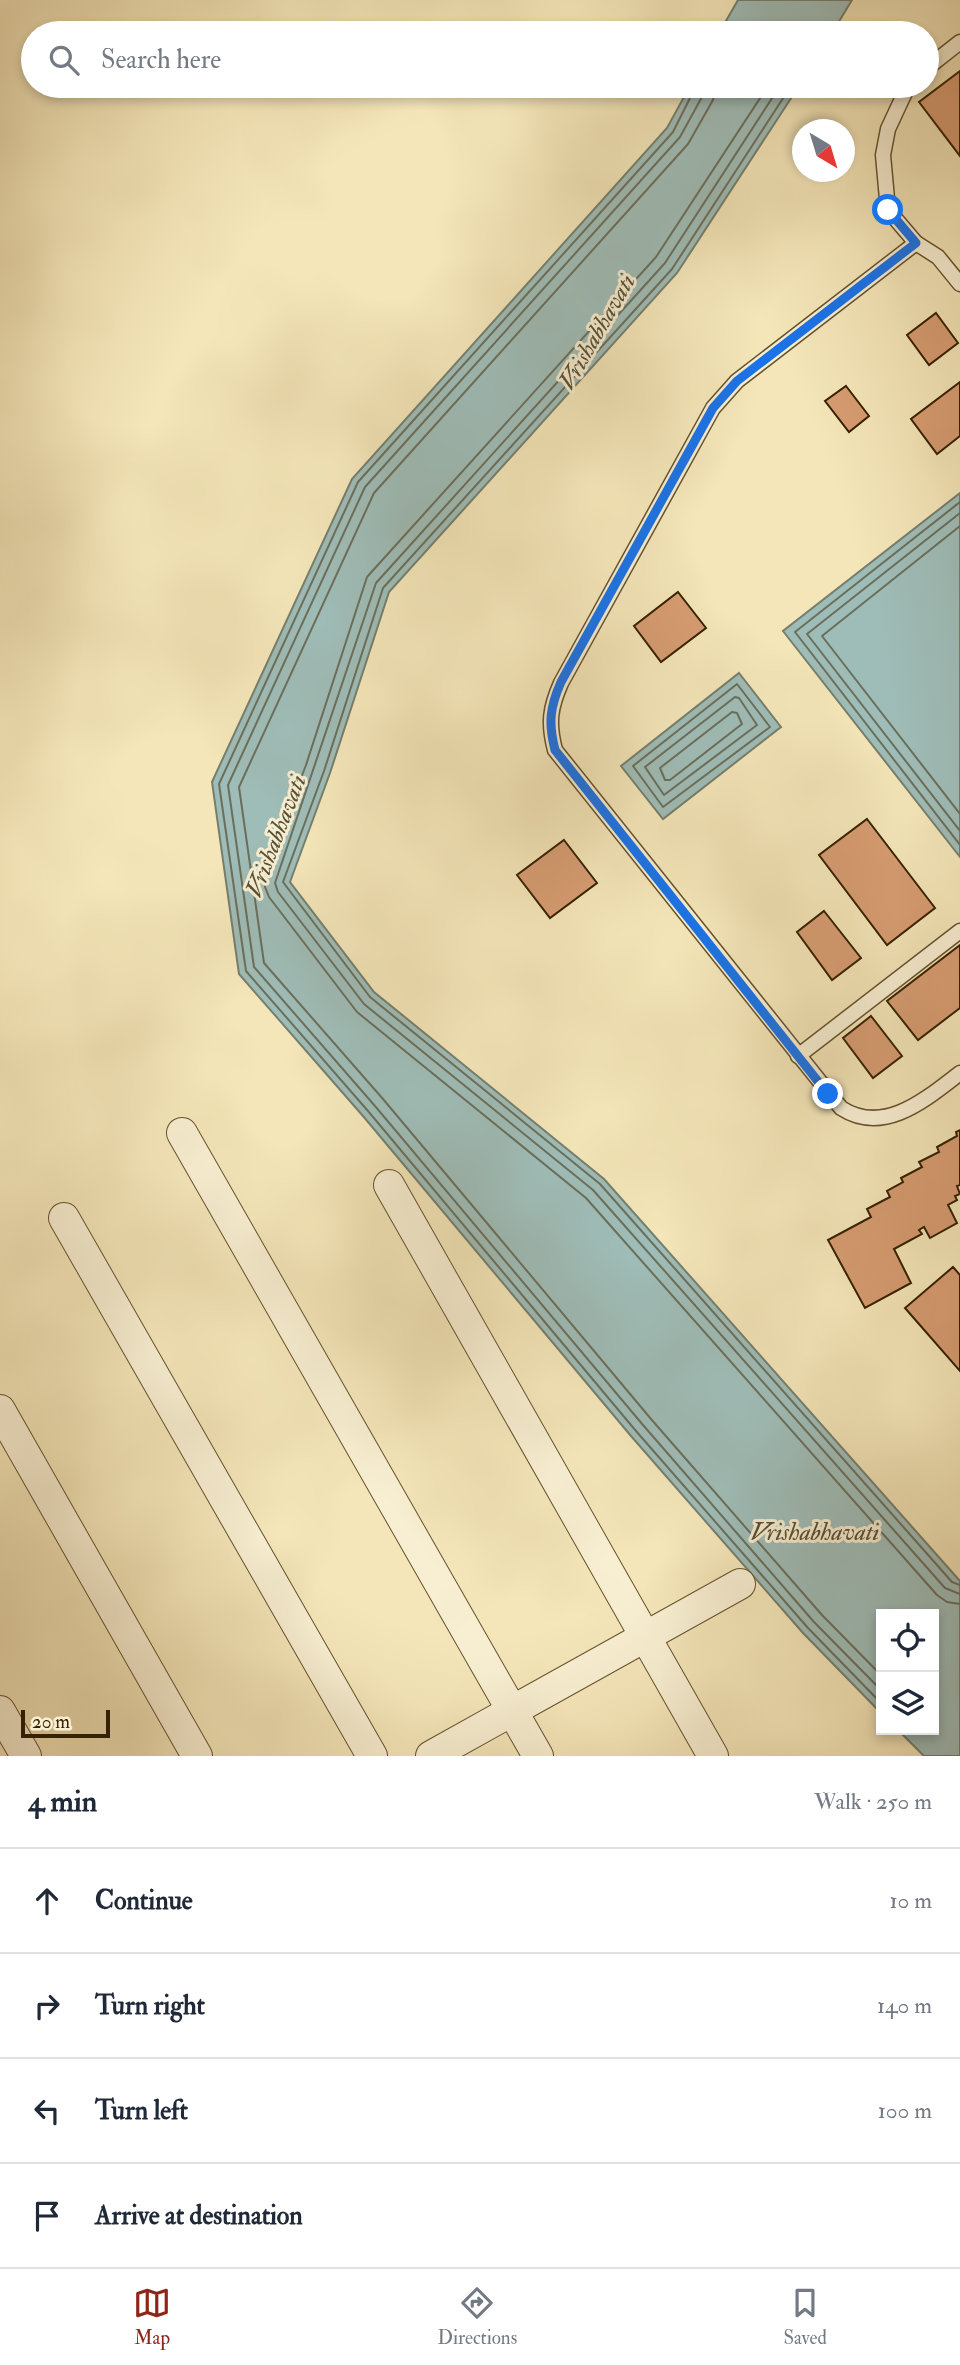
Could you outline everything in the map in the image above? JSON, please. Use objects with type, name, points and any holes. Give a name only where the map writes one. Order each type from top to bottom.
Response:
[{"type":"street","points":[[182,1133],[538,1756]]},
{"type":"street","points":[[389,1185],[713,1756]]},
{"type":"street","points":[[64,1218],[372,1756]]},
{"type":"street","points":[[0,1410],[197,1756]]},
{"type":"street","points":[[431,1756],[740,1584]]},
{"type":"street","points":[[0,1711],[26,1756]]},
{"type":"lane","points":[[939,59],[960,42]]},
{"type":"lane","points":[[902,98],[888,128],[882,173],[888,210],[916,243],[939,257],[960,284]]},
{"type":"lane","points":[[916,243],[737,381],[713,408],[551,707],[549,727],[555,750],[841,1108],[854,1116],[873,1119],[915,1107],[960,1073]]},
{"type":"lane","points":[[798,1056],[960,931]]},
{"type":"water","points":[[738,0],[852,0],[839,21],[726,21]]},
{"type":"water","name":"Vrishabhavati","points":[[683,98],[791,98],[677,273],[389,592],[330,773],[290,882],[374,992],[604,1179],[960,1581],[960,1756],[924,1756],[903,1735],[939,1735],[939,1609],[876,1609],[876,1708],[803,1633],[631,1436],[363,1116],[239,974],[212,782],[352,479],[667,128]]},
{"type":"water","points":[[960,493],[960,857],[783,631]]},
{"type":"water","points":[[739,673],[781,727],[663,819],[621,766]]},
{"type":"building","points":[[960,71],[960,156],[919,102],[924,98],[939,98],[939,87]]},
{"type":"building","points":[[936,313],[958,343],[929,365],[907,335]]},
{"type":"building","points":[[960,382],[960,436],[937,454],[911,419]]},
{"type":"building","points":[[846,386],[869,416],[849,432],[825,401]]},
{"type":"building","points":[[678,592],[706,628],[661,662],[634,626]]},
{"type":"building","points":[[867,819],[935,908],[887,945],[819,855]]},
{"type":"building","points":[[564,840],[597,883],[550,918],[517,875]]},
{"type":"building","points":[[824,911],[861,958],[832,980],[797,932]]},
{"type":"building","points":[[960,945],[960,1008],[918,1040],[887,1001]]},
{"type":"building","points":[[871,1016],[902,1056],[873,1078],[843,1038]]},
{"type":"building","points":[[960,1130],[960,1185],[957,1186],[960,1194],[955,1196],[957,1200],[948,1205],[957,1223],[930,1238],[924,1227],[919,1230],[922,1234],[894,1249],[911,1283],[865,1308],[828,1240],[871,1217],[867,1209],[890,1197],[887,1191],[903,1182],[901,1178],[922,1167],[919,1162],[939,1152],[937,1147],[957,1136],[956,1132]]},
{"type":"building","points":[[953,1267],[960,1275],[960,1371],[905,1308]]},
{"type":"route","points":[[828,1094],[555,750],[549,727],[551,707],[561,682],[713,408],[737,381],[916,243],[888,210]]}]
